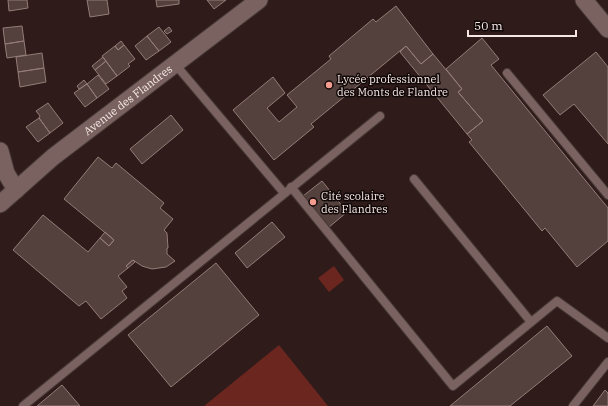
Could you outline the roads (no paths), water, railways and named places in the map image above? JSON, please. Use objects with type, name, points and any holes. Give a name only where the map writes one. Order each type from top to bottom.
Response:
[{"type":"street","name":"Avenue des Flandres","points":[[0,204],[54,157],[259,0]]},
{"type":"street","points":[[584,0],[608,29]]},
{"type":"street","points":[[0,151],[6,173],[16,190]]},
{"type":"lane","points":[[175,64],[284,193]]},
{"type":"lane","points":[[507,73],[608,195]]},
{"type":"lane","points":[[23,406],[380,116]]},
{"type":"lane","points":[[414,179],[531,322]]},
{"type":"lane","points":[[291,187],[453,386],[557,301],[608,338]]},
{"type":"lane","points":[[573,406],[608,362]]},
{"type":"place","name":"Lycée professionnel des Monts de Flandre","points":[[329,85]]},
{"type":"place","name":"Cité scolaire des Flandres","points":[[313,202]]}]
